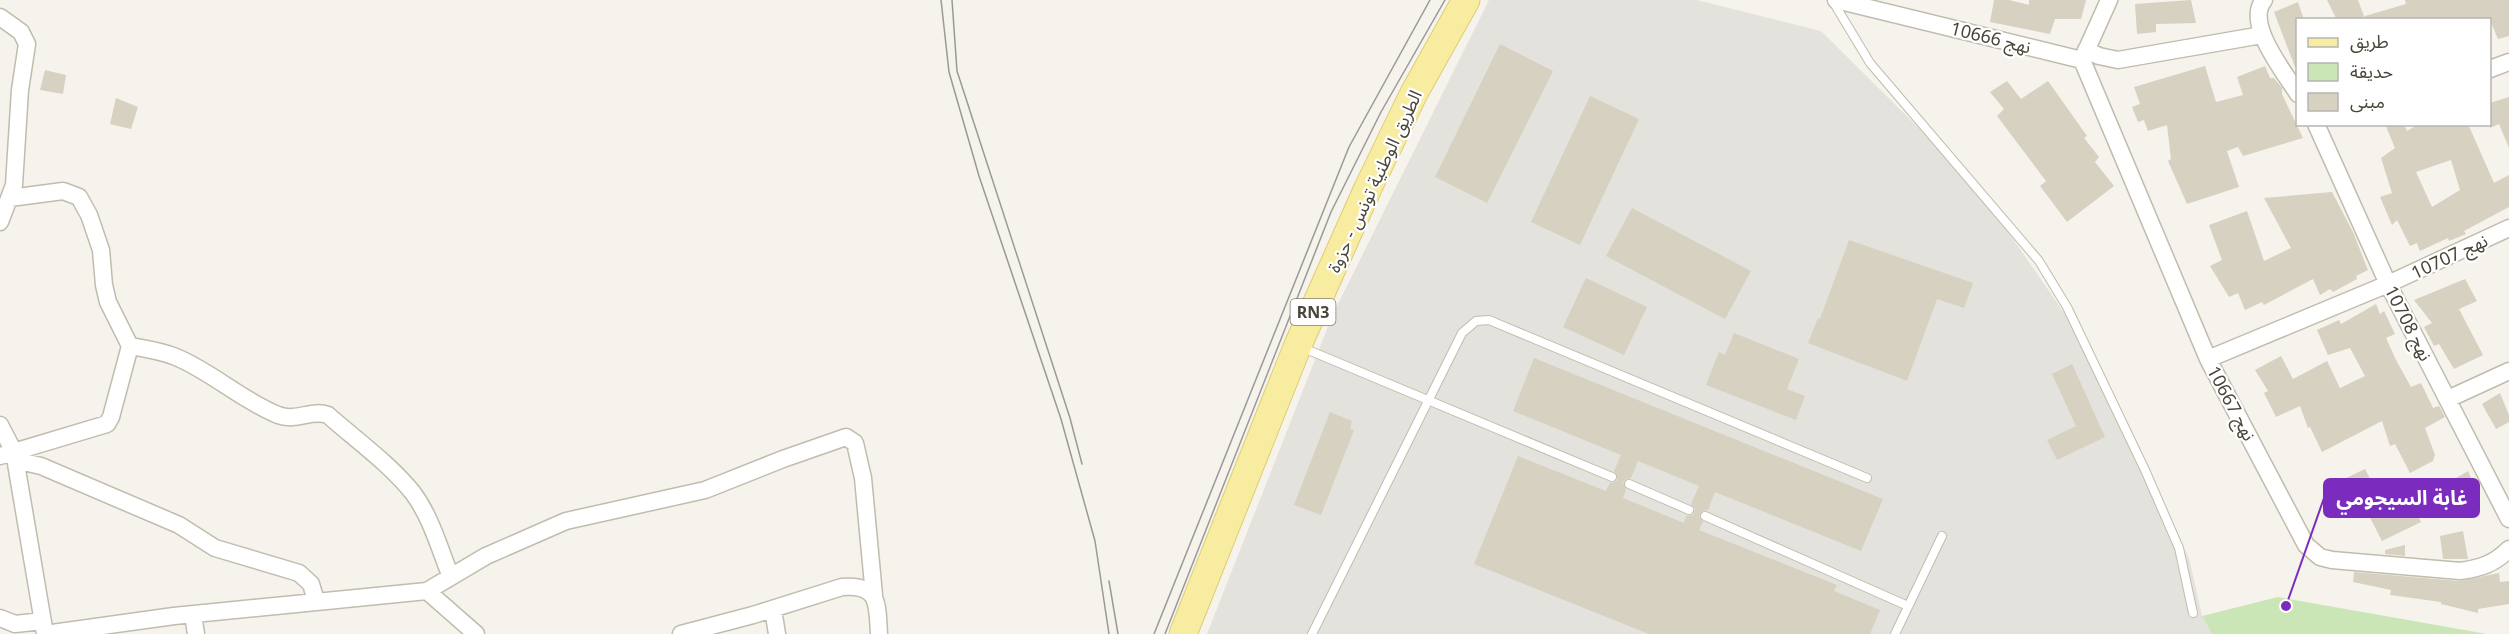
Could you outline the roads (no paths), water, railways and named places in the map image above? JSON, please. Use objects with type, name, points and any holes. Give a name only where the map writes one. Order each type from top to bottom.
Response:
[{"type":"main road","name":"الطريق الوطنية تونس - حزوة","points":[[1183,634],[1298,345],[1368,188],[1414,93],[1466,0]]},
{"type":"street","name":"نهج 10666","points":[[1836,0],[2084,55]]},
{"type":"street","points":[[2109,0],[2084,55],[2118,60],[2262,35]]},
{"type":"street","points":[[2264,0],[2259,6],[2258,13],[2262,35],[2296,91]]},
{"type":"street","points":[[0,17],[21,32],[27,44],[8,189],[0,222]]},
{"type":"street","name":"نهج 10667","points":[[2084,55],[2208,359],[2306,545],[2320,557],[2460,570],[2481,568],[2509,549]]},
{"type":"street","points":[[2491,69],[2509,62]]},
{"type":"street","name":"نهج 10708","points":[[2322,126],[2388,284],[2509,519]]},
{"type":"street","points":[[8,189],[63,191],[79,197],[89,215],[101,250],[108,302],[130,346],[111,417],[107,424],[10,456]]},
{"type":"street","name":"نهج 10707","points":[[2208,359],[2388,284],[2509,228]]},
{"type":"street","points":[[130,346],[154,350],[178,358],[247,399],[286,417],[322,413],[328,415],[414,494],[424,512],[451,577]]},
{"type":"street","points":[[2448,399],[2509,371]]},
{"type":"street","points":[[0,425],[10,456],[44,630]]},
{"type":"street","points":[[0,618],[15,624],[44,630],[89,631],[194,615],[427,591],[486,556],[566,521],[705,490],[846,437],[855,443],[863,478],[879,634]]},
{"type":"street","points":[[10,456],[41,466],[179,525],[215,548],[299,573],[311,584],[316,601]]},
{"type":"street","points":[[681,634],[842,587],[864,588],[874,595]]},
{"type":"street","points":[[427,591],[476,634]]},
{"type":"street","points":[[773,609],[777,634]]},
{"type":"street","points":[[194,615],[196,634]]},
{"type":"lane","points":[[1832,0],[1870,63],[2039,261],[2067,307],[2145,470],[2179,548],[2193,613]]},
{"type":"lane","points":[[1312,634],[1462,333],[1476,321],[1489,320],[1867,478]]},
{"type":"lane","points":[[1298,345],[1612,477]]},
{"type":"lane","points":[[1629,484],[1689,510]]},
{"type":"lane","points":[[1705,516],[1908,606]]},
{"type":"lane","points":[[1895,634],[1942,536]]},
{"type":"tram line","points":[[941,0],[949,72],[979,176],[1061,419],[1095,541],[1109,634]]},
{"type":"tram line","points":[[952,0],[957,71],[1070,418],[1082,464]]},
{"type":"tram line","points":[[1154,634],[1349,147],[1430,0]]},
{"type":"tram line","points":[[1165,634],[1331,212],[1381,112],[1445,0]]},
{"type":"tram line","points":[[1109,581],[1118,634]]},
{"type":"place","name":"غابة السيجومي","points":[[2286,606]]}]
